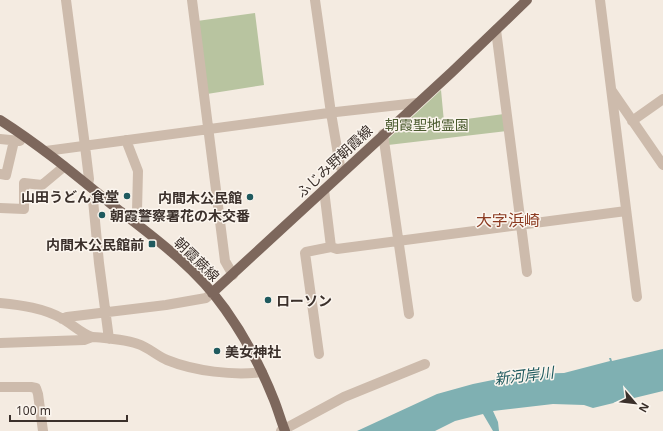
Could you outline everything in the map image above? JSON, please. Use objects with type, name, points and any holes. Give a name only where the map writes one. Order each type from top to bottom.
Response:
[{"type":"main road","name":"ふじみ野朝霞線","points":[[212,293],[527,0]]},
{"type":"main road","name":"朝霞蕨線","points":[[0,120],[46,151],[133,221],[182,262],[212,293],[243,336],[262,372],[274,400],[283,431]]},
{"type":"street","points":[[66,0],[89,179],[88,185]]},
{"type":"street","points":[[192,0],[225,260],[233,275]]},
{"type":"street","points":[[315,0],[331,113],[340,166],[343,171]]},
{"type":"street","points":[[600,0],[637,297]]},
{"type":"street","points":[[496,30],[528,272]]},
{"type":"street","points":[[611,89],[663,165]]},
{"type":"street","points":[[632,121],[663,99]]},
{"type":"street","points":[[46,151],[208,128],[417,103]]},
{"type":"street","points":[[383,134],[409,314]]},
{"type":"street","points":[[0,139],[14,141],[31,140]]},
{"type":"street","points":[[126,140],[138,171],[137,211],[133,221]]},
{"type":"street","points":[[0,174],[6,175],[14,141]]},
{"type":"street","points":[[0,208],[24,209],[24,183],[42,185],[64,166]]},
{"type":"street","points":[[324,190],[331,247]]},
{"type":"street","points":[[98,193],[93,200],[99,263],[109,339]]},
{"type":"street","points":[[319,354],[306,252],[331,247],[337,248],[626,211]]},
{"type":"street","points":[[62,319],[67,317],[166,305],[206,298],[212,293]]},
{"type":"street","points":[[0,303],[20,304],[39,310],[62,319],[92,337],[139,344],[168,360],[197,369],[231,372],[262,372]]},
{"type":"street","points":[[0,343],[84,340],[92,337]]},
{"type":"street","points":[[283,431],[344,397],[425,364]]},
{"type":"street","points":[[0,387],[36,388],[43,431]]},
{"type":"green space","points":[[255,13],[264,85],[207,94],[197,21]]},
{"type":"green space","name":"朝霞聖地霊園","points":[[441,90],[444,122],[504,114],[507,131],[388,145],[387,140]]},
{"type":"water","name":"新河岸川","points":[[663,349],[663,391],[593,408],[584,405],[553,404],[493,411],[498,422],[499,431],[493,431],[483,414],[455,421],[435,431],[357,431],[437,394],[473,384],[522,374],[564,373],[610,361],[609,358],[611,358],[612,361]]},
{"type":"place","name":"山田うどん食堂","points":[[127,196]]},
{"type":"place","name":"内間木公民館","points":[[250,197]]},
{"type":"place","name":"朝霞警察署花の木交番","points":[[102,215]]},
{"type":"place","name":"内間木公民館前","points":[[152,244]]},
{"type":"place","name":"ローソン","points":[[268,300]]},
{"type":"place","name":"美女神社","points":[[217,351]]},
{"type":"district","name":"大字浜崎","points":[[508,220]]}]
